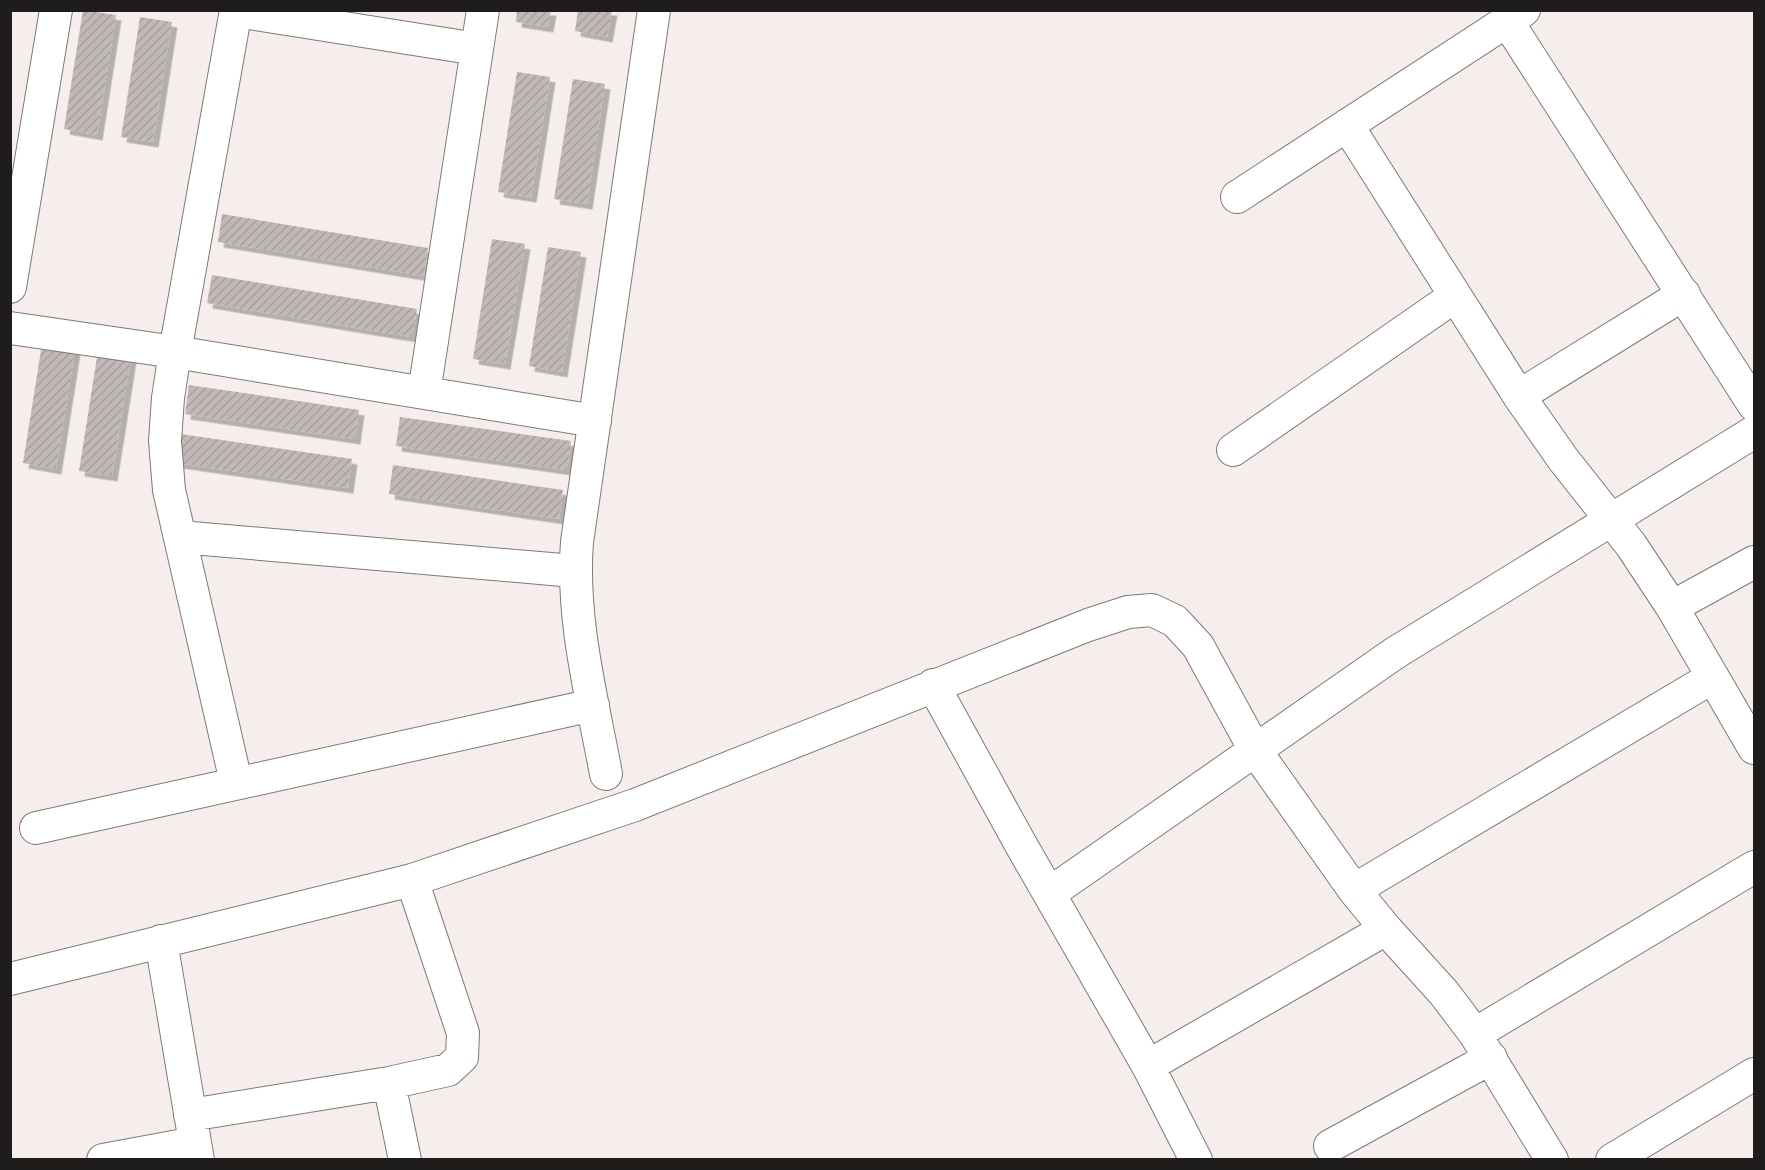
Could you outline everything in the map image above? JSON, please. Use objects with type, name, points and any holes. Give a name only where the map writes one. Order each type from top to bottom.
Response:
[{"type":"street","points":[[10,287],[21,157],[56,10]]},
{"type":"street","points":[[424,393],[483,10]]},
{"type":"street","points":[[606,774],[577,611],[574,571],[654,10]]},
{"type":"street","points":[[236,782],[169,490],[165,441],[168,398],[175,352],[236,11],[477,49]]},
{"type":"street","points":[[1237,197],[1516,16],[1684,294],[1755,405]]},
{"type":"street","points":[[1347,125],[1519,396],[1563,459],[1631,545],[1672,607],[1755,748]]},
{"type":"street","points":[[1519,396],[1684,294]]},
{"type":"street","points":[[1233,450],[1455,296]]},
{"type":"street","points":[[10,328],[175,352],[595,421]]},
{"type":"street","points":[[1050,892],[1395,653],[1755,432]]},
{"type":"street","points":[[180,537],[574,571]]},
{"type":"street","points":[[1672,607],[1755,562]]},
{"type":"street","points":[[10,979],[412,880],[634,805],[1088,625],[1128,612],[1152,610],[1175,621],[1198,646],[1255,750],[1354,890],[1444,993],[1483,1046],[1552,1160]]},
{"type":"street","points":[[1354,890],[1713,677]]},
{"type":"street","points":[[933,685],[1020,843],[1148,1066],[1196,1160]]},
{"type":"street","points":[[36,828],[593,705]]},
{"type":"street","points":[[1330,1146],[1755,867]]},
{"type":"street","points":[[103,1160],[194,1139],[389,1083],[448,1070],[462,1057],[463,1033],[412,880]]},
{"type":"street","points":[[1148,1066],[1386,929]]},
{"type":"street","points":[[161,941],[194,1139]]},
{"type":"street","points":[[1612,1160],[1755,1074]]},
{"type":"street","points":[[389,1083],[405,1160]]},
{"type":"building","points":[[83,10],[116,15],[97,135],[64,129]]},
{"type":"building","points":[[517,10],[551,10],[548,27],[516,22]]},
{"type":"building","points":[[578,10],[612,10],[607,37],[575,31]]},
{"type":"building","points":[[140,17],[172,22],[153,142],[121,137]]},
{"type":"building","points":[[517,72],[550,77],[531,197],[498,192]]},
{"type":"building","points":[[573,79],[605,84],[587,204],[554,199]]},
{"type":"building","points":[[222,214],[428,248],[424,276],[218,242]]},
{"type":"building","points":[[492,239],[525,244],[505,364],[473,359]]},
{"type":"building","points":[[548,247],[581,252],[562,372],[529,366]]},
{"type":"building","points":[[212,275],[417,309],[412,337],[207,303]]},
{"type":"building","points":[[42,344],[75,349],[56,469],[23,463]]},
{"type":"building","points":[[98,351],[131,357],[112,476],[79,471]]},
{"type":"building","points":[[189,385],[359,410],[355,439],[185,414]]},
{"type":"building","points":[[400,417],[571,441],[567,470],[396,446]]},
{"type":"building","points":[[181,434],[352,459],[348,488],[177,463]]},
{"type":"building","points":[[393,465],[563,490],[559,519],[389,494]]}]
